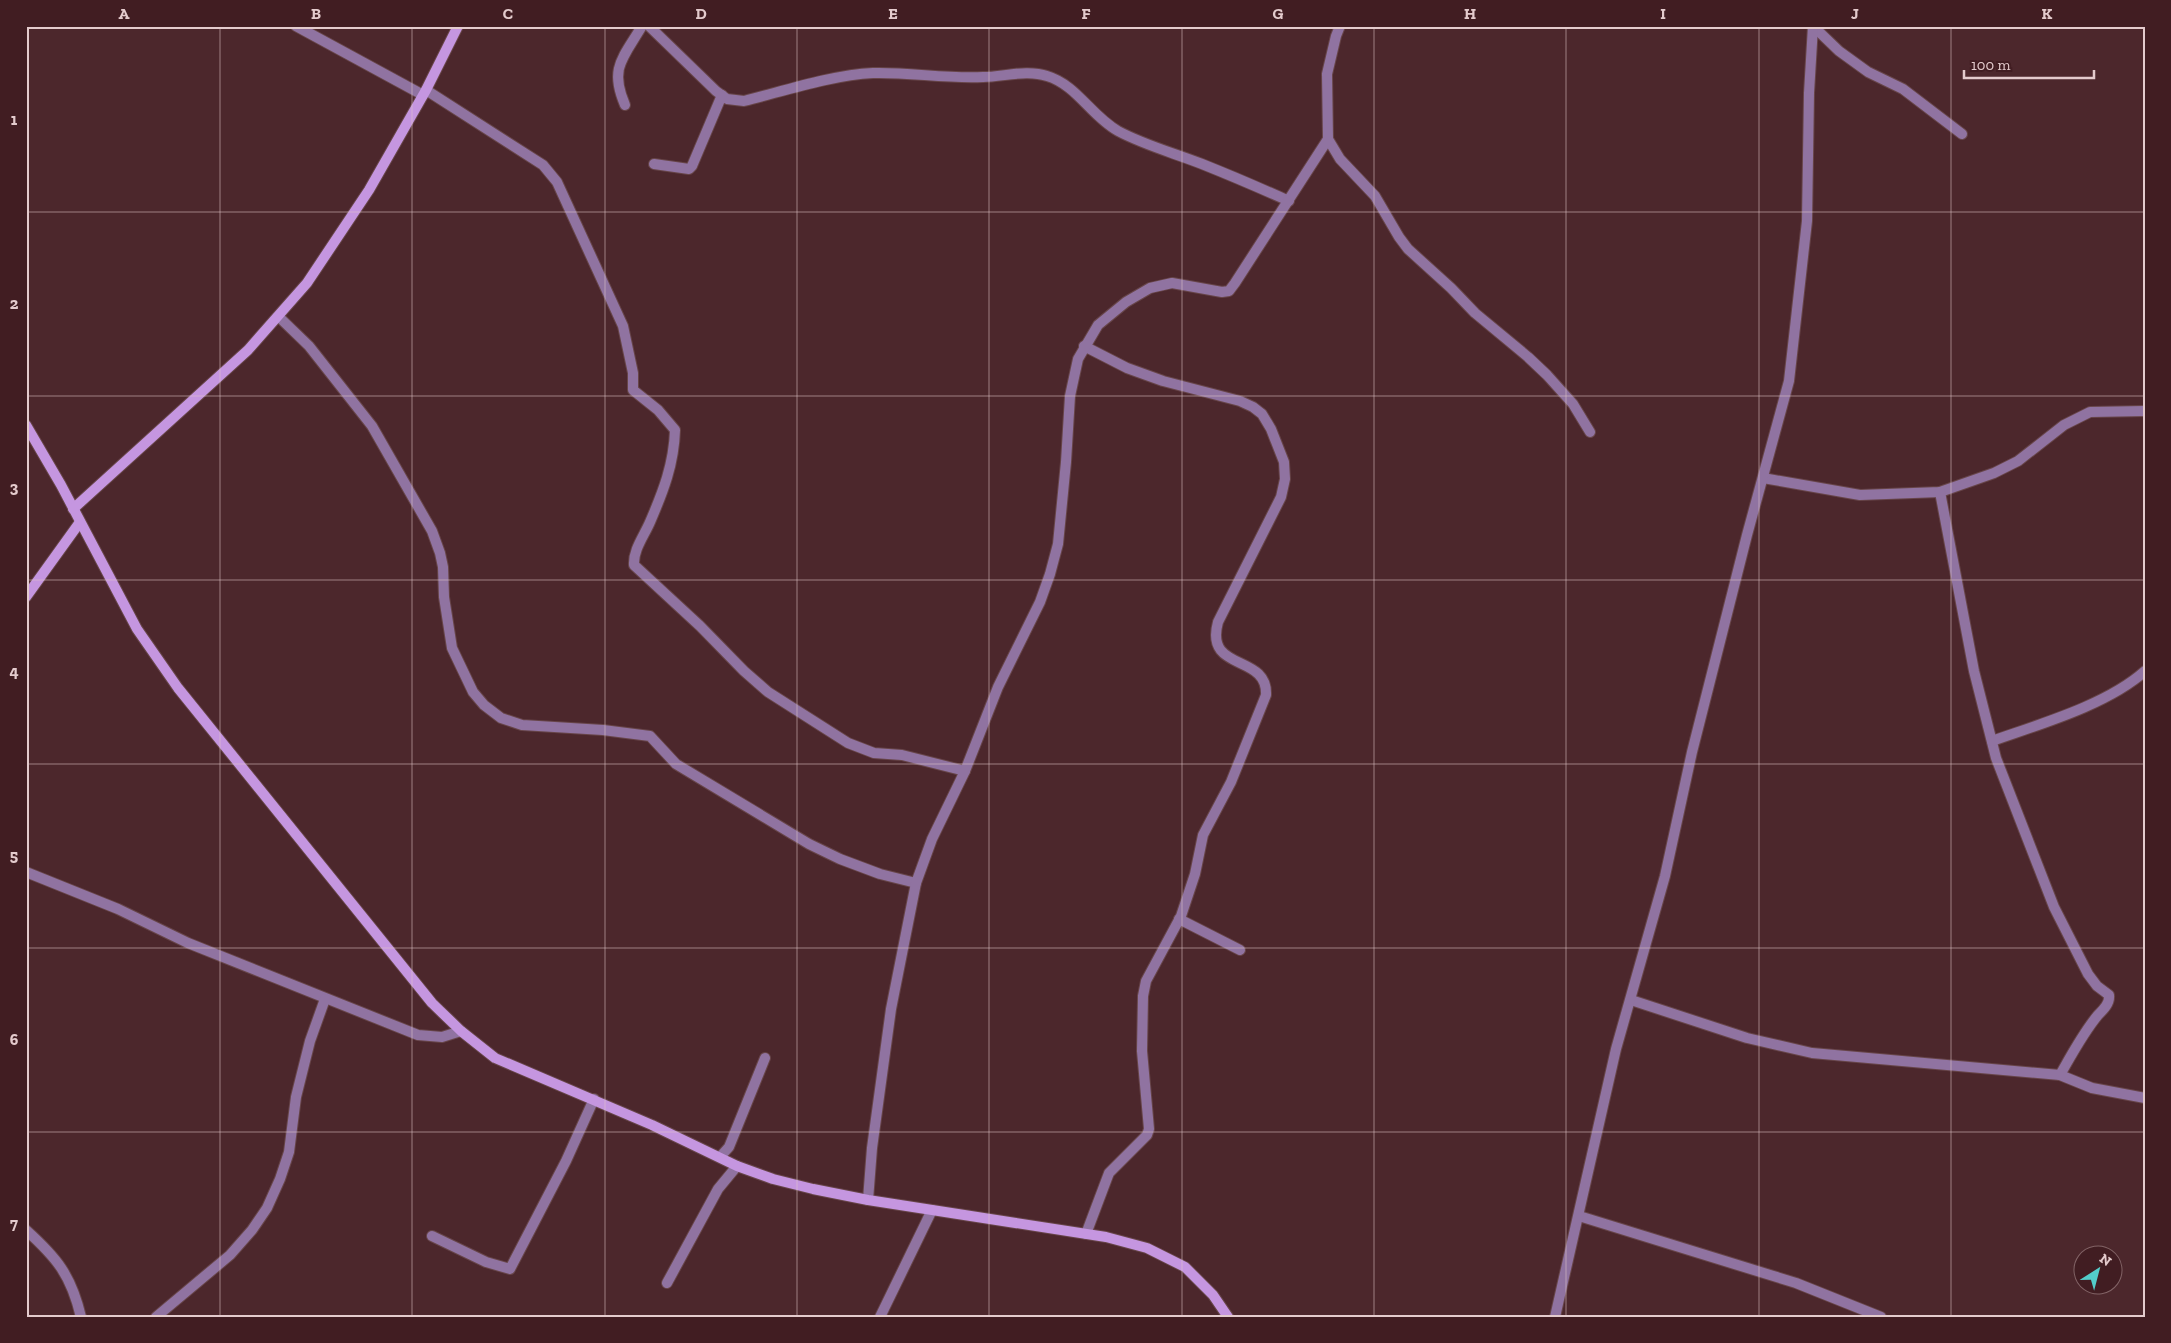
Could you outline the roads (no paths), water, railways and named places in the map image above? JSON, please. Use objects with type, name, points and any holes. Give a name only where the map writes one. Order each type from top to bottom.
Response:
[{"type":"main road","points":[[73,509],[248,350],[307,283],[330,252],[369,190],[425,92],[458,26]]},
{"type":"main road","points":[[26,424],[137,629],[178,688],[432,1003],[461,1031],[496,1058],[594,1099],[737,1166],[773,1179],[868,1200],[1086,1234],[1147,1248],[1185,1267],[1213,1295],[1228,1317]]},
{"type":"main road","points":[[26,597],[80,522]]},
{"type":"street","points":[[296,26],[425,92],[550,171],[623,326],[633,373],[633,390],[658,410],[675,430],[672,467],[636,551],[634,565],[762,687],[848,744],[874,753],[902,755],[965,771]]},
{"type":"street","points":[[625,105],[618,89],[616,78],[622,59],[642,26]]},
{"type":"street","points":[[649,26],[716,92],[727,99],[744,101],[849,76],[874,73],[983,78],[1031,73],[1046,75],[1063,83],[1079,96],[1097,116],[1116,130],[1289,201]]},
{"type":"street","points":[[1340,26],[1327,74],[1328,139],[1340,159],[1375,196],[1408,249],[1451,288],[1475,314],[1547,375],[1573,404],[1590,432]]},
{"type":"street","points":[[1813,26],[1839,51],[1868,72],[1904,89],[1962,134]]},
{"type":"street","points":[[1555,1317],[1616,1049],[1665,876],[1692,752],[1788,382],[1798,306],[1809,183],[1809,93],[1813,26]]},
{"type":"street","points":[[654,164],[689,169],[692,166],[722,95]]},
{"type":"street","points":[[868,1200],[872,1148],[891,1009],[916,883],[932,839],[965,771],[998,687],[1040,602],[1050,574],[1058,544],[1070,396],[1078,359],[1098,324],[1126,302],[1150,288],[1172,283],[1222,292],[1229,291],[1328,139]]},
{"type":"street","points":[[279,317],[308,346],[372,426],[432,531],[440,552],[443,567],[444,597],[452,648],[473,692],[484,705],[501,718],[522,725],[603,730],[650,736],[676,764],[809,844],[880,874],[916,883]]},
{"type":"street","points":[[1084,346],[1127,368],[1163,381],[1240,401],[1253,407],[1262,414],[1271,429],[1284,462],[1285,479],[1281,498],[1218,622],[1215,632],[1219,650],[1226,657],[1260,674],[1266,687],[1266,695],[1231,782],[1205,830],[1195,874],[1179,919],[1146,981],[1143,996],[1142,1051],[1149,1129],[1140,1143],[1109,1172],[1086,1234]]},
{"type":"street","points":[[1763,478],[1860,495],[1940,492],[1994,473],[2018,461],[2064,425],[2090,412],[2145,411]]},
{"type":"street","points":[[1940,492],[1974,670],[1996,758],[2054,907],[2088,974],[2097,986],[2109,995],[2110,999],[2106,1007],[2086,1030],[2060,1074]]},
{"type":"street","points":[[1992,741],[2060,717],[2103,698],[2136,679],[2145,671]]},
{"type":"street","points":[[26,872],[118,909],[188,944],[256,969],[325,999],[418,1035],[442,1037],[461,1031]]},
{"type":"street","points":[[1179,919],[1240,950]]},
{"type":"street","points":[[156,1317],[230,1255],[252,1230],[267,1208],[289,1152],[296,1097],[310,1041],[325,999]]},
{"type":"street","points":[[1631,1000],[1747,1038],[1812,1053],[2060,1074],[2092,1088],[2145,1098]]},
{"type":"street","points":[[720,1157],[729,1147],[765,1058]]},
{"type":"street","points":[[432,1236],[486,1262],[510,1269],[566,1161],[594,1099]]},
{"type":"street","points":[[667,1283],[718,1188],[737,1166]]},
{"type":"street","points":[[880,1317],[932,1210]]},
{"type":"street","points":[[1579,1216],[1796,1282],[1881,1317]]},
{"type":"street","points":[[26,1230],[42,1244],[64,1271],[74,1292],[81,1317]]}]
